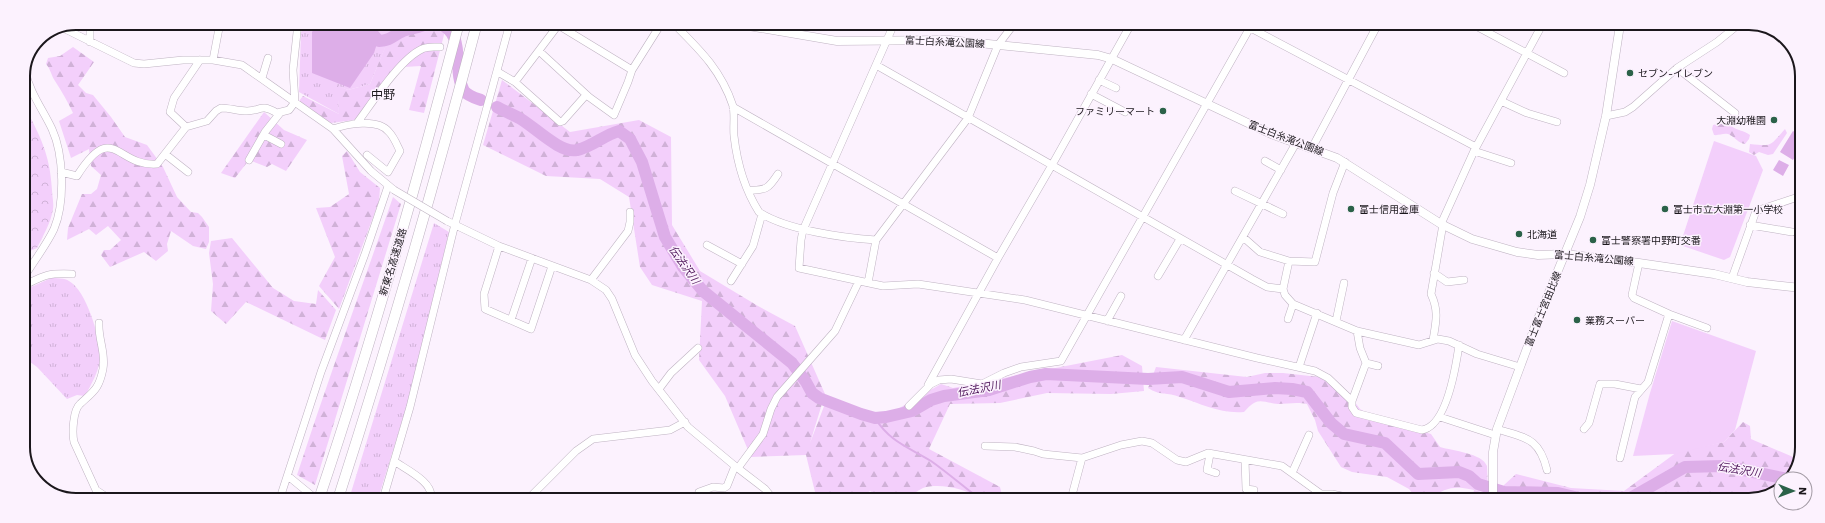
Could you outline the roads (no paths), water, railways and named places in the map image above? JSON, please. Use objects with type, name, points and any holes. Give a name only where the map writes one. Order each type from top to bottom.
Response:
[{"type":"highway","name":"新東名高速道路","points":[[320,493],[347,416],[396,256],[457,30]]},
{"type":"highway","name":"新東名高速道路","points":[[340,493],[397,310],[454,113],[475,30]]},
{"type":"main road","name":"富士白糸滝公園線","points":[[772,30],[837,41],[949,40],[1076,52],[1112,59],[1271,134],[1312,148],[1345,162],[1442,224],[1472,239],[1517,252],[1538,255],[1565,254],[1639,263],[1732,278],[1747,282],[1795,287]]},
{"type":"main road","name":"富士富士宮由比線","points":[[1494,493],[1493,470],[1496,432],[1590,185],[1606,116],[1619,30]]},
{"type":"street","points":[[90,30],[90,42]]},
{"type":"street","points":[[213,60],[219,30]]},
{"type":"street","points":[[61,172],[77,176],[88,159],[103,148],[114,149],[145,165],[157,164],[186,127],[207,121],[216,111],[221,108],[248,112],[259,108],[268,108],[277,114],[289,110],[295,102],[293,70],[297,30]]},
{"type":"street","points":[[385,493],[410,407],[455,224],[508,30]]},
{"type":"street","points":[[515,82],[554,30]]},
{"type":"street","points":[[569,30],[632,70]]},
{"type":"street","points":[[538,51],[586,95],[614,115],[632,70],[657,30]]},
{"type":"street","points":[[680,30],[709,59],[724,84],[733,107],[736,151],[748,190],[755,206],[762,214],[803,230],[876,240]]},
{"type":"street","points":[[891,30],[803,230],[799,268],[883,286],[918,284],[980,292],[1025,300],[1316,371],[1328,378],[1352,401]]},
{"type":"street","points":[[868,283],[876,240],[902,203],[968,118],[998,45],[1009,30]]},
{"type":"street","points":[[926,388],[1128,30]]},
{"type":"street","points":[[909,406],[926,388],[939,380],[951,379],[982,384],[1004,373],[1021,368],[1061,361],[1249,30]]},
{"type":"street","points":[[1258,30],[1475,149],[1511,163]]},
{"type":"street","points":[[1312,148],[1375,30]]},
{"type":"street","points":[[1483,30],[1564,73]]},
{"type":"street","points":[[1433,340],[1437,311],[1436,304],[1431,294],[1442,224],[1475,149],[1539,30]]},
{"type":"street","points":[[1606,116],[1625,112],[1633,107],[1677,68],[1717,42],[1732,30]]},
{"type":"street","points":[[68,31],[134,63],[144,64],[213,60],[242,65],[333,129],[358,158],[391,188],[447,221],[499,246],[591,280],[606,290],[612,299],[635,354],[659,389],[685,422],[768,493]]},
{"type":"street","points":[[357,123],[402,65],[412,55],[422,49],[440,47]]},
{"type":"street","points":[[262,78],[268,58]]},
{"type":"street","points":[[186,127],[170,112],[174,98],[200,60]]},
{"type":"street","points":[[876,65],[1226,265],[1267,287],[1283,289]]},
{"type":"street","points":[[1677,68],[1735,113]]},
{"type":"street","points":[[498,72],[515,82],[560,122],[563,121],[586,95]]},
{"type":"street","points":[[1099,80],[1116,88]]},
{"type":"street","points":[[30,85],[37,104],[54,136],[61,172],[59,212],[54,228],[30,267]]},
{"type":"street","points":[[1091,94],[1125,112]]},
{"type":"street","points":[[1501,101],[1527,113],[1557,122]]},
{"type":"street","points":[[733,107],[998,258]]},
{"type":"street","points":[[249,160],[264,135],[280,113]]},
{"type":"street","points":[[333,129],[344,125],[357,123],[378,124],[389,131],[400,151],[388,172],[367,155]]},
{"type":"street","points":[[264,135],[281,144]]},
{"type":"street","points":[[1184,340],[1296,143]]},
{"type":"street","points":[[165,154],[188,172]]},
{"type":"street","points":[[1266,161],[1281,170]]},
{"type":"street","points":[[1242,237],[1260,252],[1289,261],[1316,262],[1333,192],[1345,162]]},
{"type":"street","points":[[748,190],[765,189],[771,185],[778,174]]},
{"type":"street","points":[[282,493],[321,372],[391,188]]},
{"type":"street","points":[[1235,191],[1261,205],[1283,214]]},
{"type":"street","points":[[1732,278],[1756,211],[1795,198]]},
{"type":"street","points":[[591,280],[628,231],[630,212]]},
{"type":"street","points":[[731,281],[754,246],[762,214]]},
{"type":"street","points":[[1750,225],[1792,232]]},
{"type":"street","points":[[1158,276],[1180,239]]},
{"type":"street","points":[[707,245],[742,264]]},
{"type":"street","points":[[499,246],[484,294],[485,309],[531,329],[552,266]]},
{"type":"street","points":[[511,320],[532,258]]},
{"type":"street","points":[[1289,261],[1283,289],[1293,304],[1357,331],[1419,345],[1433,340],[1449,341],[1477,354],[1520,367]]},
{"type":"street","points":[[1639,263],[1632,295],[1634,298],[1668,314],[1707,328]]},
{"type":"street","points":[[30,282],[39,276],[51,273],[72,274]]},
{"type":"street","points":[[1434,273],[1447,282],[1464,280]]},
{"type":"street","points":[[699,492],[713,487],[724,488],[727,486],[737,467],[763,434],[771,409],[782,391],[836,331],[858,281]]},
{"type":"street","points":[[1336,321],[1344,283]]},
{"type":"street","points":[[1107,321],[1121,296]]},
{"type":"street","points":[[1288,319],[1293,304]]},
{"type":"street","points":[[1299,367],[1317,313]]},
{"type":"street","points":[[1620,458],[1630,412],[1635,397],[1648,382],[1668,314]]},
{"type":"street","points":[[99,323],[100,337],[104,354],[103,369],[98,386],[91,395],[79,404],[74,418],[72,434],[74,442],[96,490],[100,493]]},
{"type":"street","points":[[1357,331],[1360,348],[1366,363],[1352,401],[1352,407],[1356,413],[1422,430],[1429,429],[1440,417],[1454,376],[1459,345]]},
{"type":"street","points":[[659,389],[671,373],[698,348]]},
{"type":"street","points":[[1366,363],[1378,366]]},
{"type":"street","points":[[1584,428],[1589,423],[1600,384],[1615,384],[1641,389]]},
{"type":"street","points":[[1440,417],[1524,438],[1537,445],[1542,452],[1547,470]]},
{"type":"street","points":[[534,493],[576,450],[593,439],[670,430],[685,422]]},
{"type":"street","points":[[1292,472],[1309,435]]},
{"type":"street","points":[[985,446],[1015,448],[1043,454],[1082,458],[1121,445],[1142,441],[1152,443],[1177,460],[1186,462],[1192,461],[1201,455],[1210,454],[1282,466],[1292,472],[1316,493]]},
{"type":"street","points":[[1210,454],[1207,470],[1216,473]]},
{"type":"street","points":[[1073,493],[1082,458]]},
{"type":"street","points":[[1245,460],[1246,489],[1254,490]]},
{"type":"street","points":[[394,461],[429,485],[432,493]]},
{"type":"street","points":[[288,476],[311,493]]},
{"type":"waterway","name":"伝法沢川","points":[[369,30],[379,41],[387,40],[407,30]]},
{"type":"waterway","name":"伝法沢川","points":[[449,30],[453,35],[456,44],[460,82],[464,91],[470,96],[481,100]]},
{"type":"waterway","name":"伝法沢川","points":[[497,107],[525,122],[555,144],[570,150],[577,150],[593,144],[608,135],[619,131],[630,139],[642,162],[665,237],[683,267],[703,291],[792,363],[812,393],[819,398],[861,414],[875,418],[886,417],[912,411],[931,400],[944,396],[989,390],[1030,377],[1046,374],[1148,379],[1182,377],[1229,392],[1275,388],[1292,389],[1307,392],[1331,423],[1344,434],[1385,443],[1418,474],[1459,472],[1469,476],[1478,484],[1504,492],[1558,493]]},
{"type":"waterway","points":[[875,418],[893,438],[907,448],[931,461],[973,493]]},
{"type":"waterway","name":"伝法沢川","points":[[1639,493],[1685,467],[1723,466],[1773,476]]},
{"type":"place","name":"セブン-イレブン","points":[[1630,73]]},
{"type":"place","name":"ファミリーマート","points":[[1163,111]]},
{"type":"place","name":"大淵幼稚園","points":[[1774,120]]},
{"type":"place","name":"富士信用金庫","points":[[1351,209]]},
{"type":"place","name":"富士市立大淵第一小学校","points":[[1665,209]]},
{"type":"place","name":"北海道","points":[[1519,234]]},
{"type":"place","name":"富士警察署中野町交番","points":[[1593,240]]},
{"type":"place","name":"業務スーパー","points":[[1577,320]]},
{"type":"district","name":"中野","points":[[383,95]]}]
